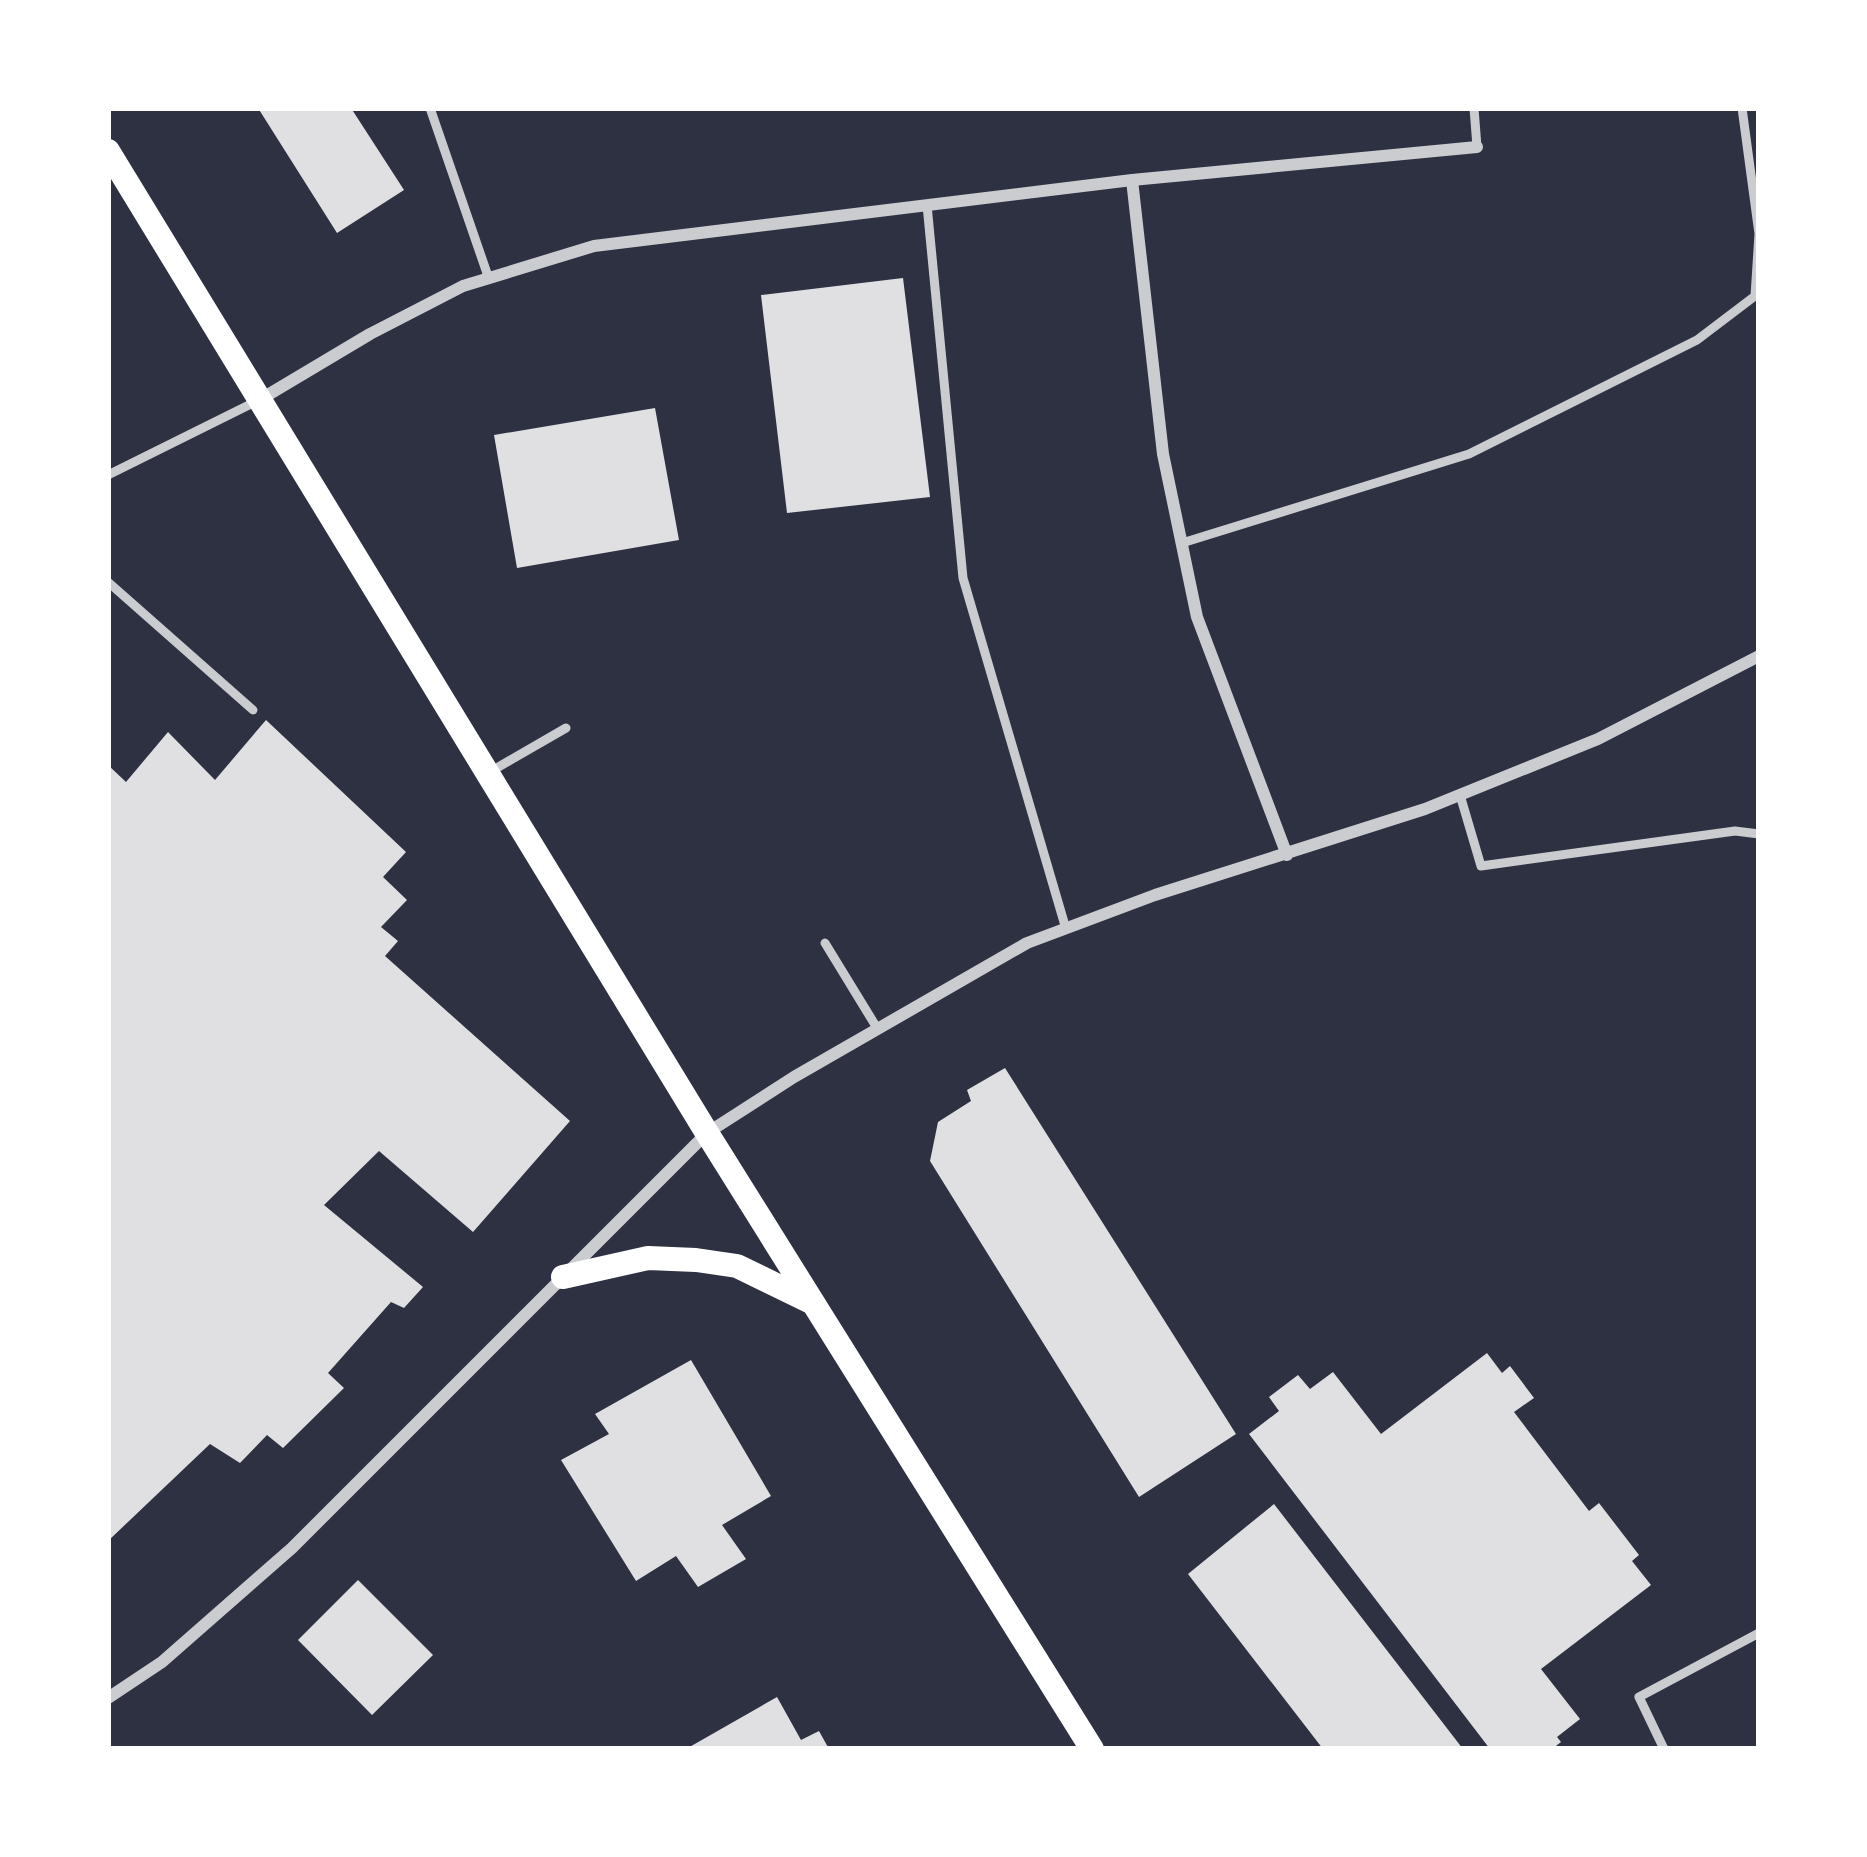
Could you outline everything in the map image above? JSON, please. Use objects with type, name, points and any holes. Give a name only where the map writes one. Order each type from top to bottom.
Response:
[{"type":"main road","points":[[108,151],[707,1132],[1092,1749]]},
{"type":"main road","points":[[563,1277],[648,1258],[696,1260],[737,1266],[813,1303]]},
{"type":"street","points":[[261,399],[463,286],[594,246],[1132,180],[1477,147]]},
{"type":"street","points":[[1132,180],[1163,454],[1197,617],[1287,855]]},
{"type":"street","points":[[108,1697],[162,1662],[292,1548],[707,1132],[1027,943],[1155,895],[1425,809],[1598,739],[1759,656]]},
{"type":"lane","points":[[430,108],[489,279]]},
{"type":"lane","points":[[1474,108],[1477,147]]},
{"type":"lane","points":[[1182,543],[1469,454],[1697,340],[1755,296],[1759,234],[1742,108]]},
{"type":"lane","points":[[927,205],[963,578],[1066,928]]},
{"type":"lane","points":[[108,475],[261,399]]},
{"type":"lane","points":[[108,582],[253,710]]},
{"type":"lane","points":[[488,773],[566,728]]},
{"type":"lane","points":[[1460,794],[1481,866],[1735,831],[1759,834]]},
{"type":"lane","points":[[826,943],[877,1028]]},
{"type":"lane","points":[[1664,1749],[1639,1697],[1759,1633]]},
{"type":"building","points":[[258,108],[351,108],[404,190],[337,233]]},
{"type":"building","points":[[903,278],[930,497],[787,513],[761,295]]},
{"type":"building","points":[[655,408],[679,540],[517,568],[494,435]]},
{"type":"building","points":[[266,720],[406,852],[383,877],[407,900],[381,927],[398,941],[385,956],[570,1121],[473,1232],[379,1151],[324,1205],[423,1287],[404,1308],[391,1302],[328,1373],[344,1388],[283,1448],[267,1435],[240,1463],[210,1444],[108,1541],[108,765],[126,782],[168,732],[215,780]]},
{"type":"building","points":[[1005,1068],[1236,1434],[1139,1497],[930,1161],[938,1122],[971,1101],[967,1090]]},
{"type":"building","points":[[1487,1353],[1502,1373],[1510,1366],[1534,1398],[1514,1412],[1589,1511],[1599,1503],[1639,1555],[1632,1561],[1651,1585],[1541,1669],[1580,1719],[1557,1737],[1561,1742],[1552,1749],[1490,1749],[1249,1434],[1279,1411],[1269,1397],[1298,1375],[1310,1389],[1333,1372],[1381,1434]]},
{"type":"building","points":[[691,1360],[771,1496],[722,1525],[746,1559],[698,1587],[676,1556],[636,1581],[561,1460],[609,1434],[595,1414]]},
{"type":"building","points":[[1274,1504],[1463,1749],[1323,1749],[1188,1574]]},
{"type":"building","points":[[358,1580],[433,1655],[372,1715],[298,1640]]},
{"type":"building","points":[[777,1697],[801,1740],[819,1731],[829,1749],[686,1749]]}]
